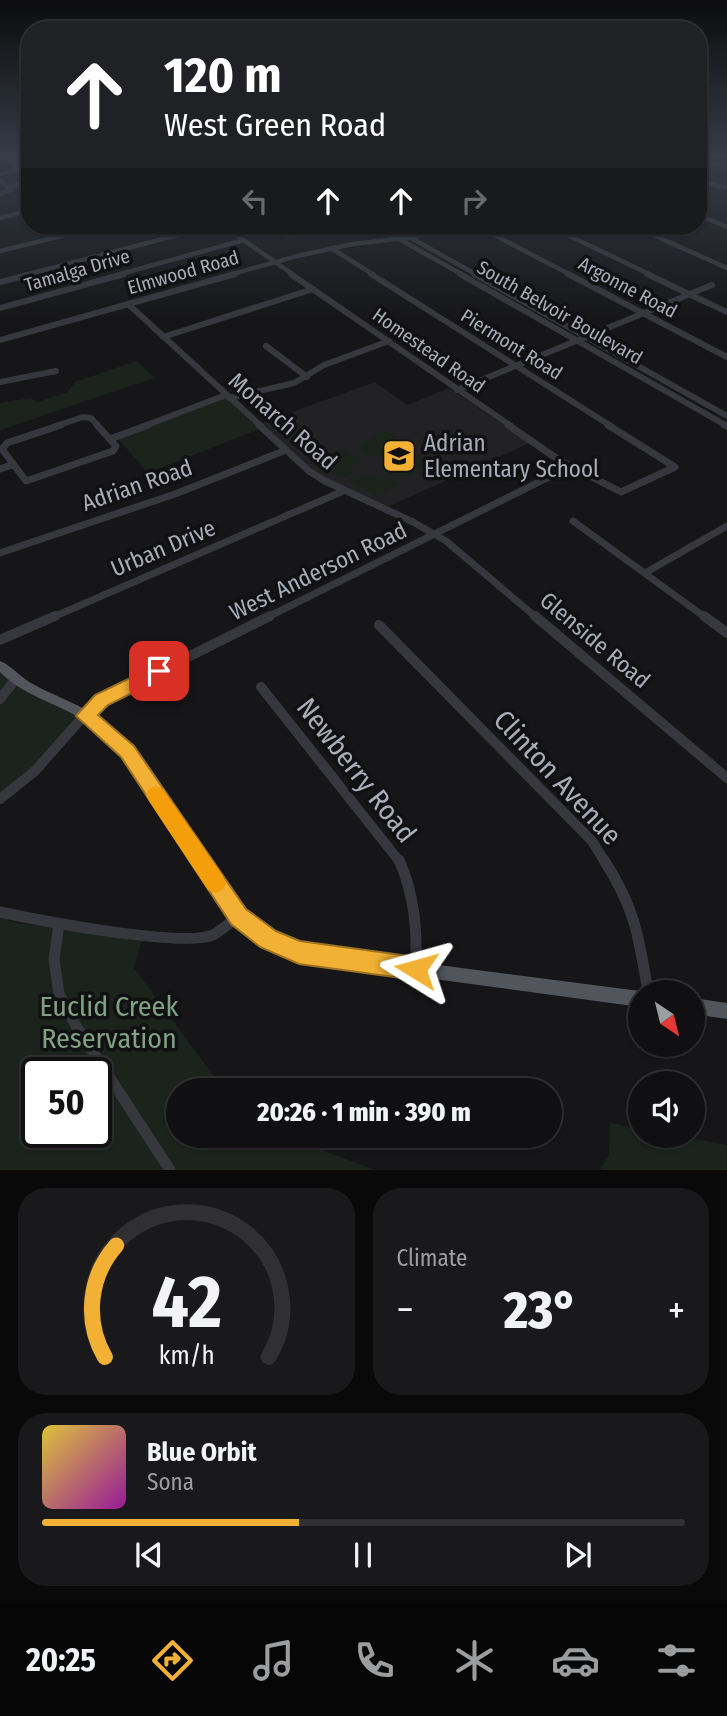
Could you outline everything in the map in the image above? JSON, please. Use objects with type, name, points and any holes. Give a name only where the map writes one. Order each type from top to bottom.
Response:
[{"type":"main road","points":[[0,665],[15,680],[39,695],[86,716],[127,751],[239,916],[268,939],[299,952],[628,997]]},
{"type":"main road","points":[[705,1008],[727,1011]]},
{"type":"street","points":[[0,218],[21,213]]},
{"type":"street","points":[[715,222],[727,218]]},
{"type":"street","points":[[707,219],[727,227]]},
{"type":"street","points":[[0,251],[65,235]]},
{"type":"street","points":[[0,282],[178,235]]},
{"type":"street","name":"Homestead Road","points":[[236,235],[457,390],[571,466],[621,492]]},
{"type":"street","name":"South Belvoir Boulevard","points":[[394,235],[727,426]]},
{"type":"street","name":"South Belvoir Boulevard","points":[[408,235],[727,416]]},
{"type":"street","name":"Elmwood Road","points":[[0,340],[331,248],[420,235]]},
{"type":"street","name":"Argonne Road","points":[[494,235],[727,356]]},
{"type":"street","points":[[568,235],[727,312]]},
{"type":"street","points":[[653,235],[727,268]]},
{"type":"street","name":"Tamalga Drive","points":[[0,308],[244,240]]},
{"type":"street","name":"Piermont Road","points":[[331,248],[675,467],[621,492]]},
{"type":"street","points":[[457,390],[712,285]]},
{"type":"street","points":[[163,337],[313,289]]},
{"type":"street","name":"Monarch Road","points":[[128,304],[309,471],[341,492],[436,534]]},
{"type":"street","points":[[110,439],[227,397],[294,383],[330,363],[388,341]]},
{"type":"street","points":[[266,346],[307,377]]},
{"type":"street","points":[[0,382],[56,371]]},
{"type":"street","points":[[83,417],[91,418],[110,439],[116,446],[113,451],[36,480],[24,481],[2,449],[4,445],[83,417]]},
{"type":"street","name":"Adrian Road","points":[[0,553],[175,494],[286,450]]},
{"type":"street","points":[[0,469],[12,465]]},
{"type":"street","name":"West Anderson Road","points":[[0,799],[35,771],[102,700],[571,466]]},
{"type":"street","name":"Urban Drive","points":[[0,640],[341,492]]},
{"type":"street","points":[[573,521],[727,633]]},
{"type":"street","points":[[645,573],[727,526]]},
{"type":"street","name":"Glenside Road","points":[[436,534],[482,569],[727,778]]},
{"type":"street","name":"Clinton Avenue","points":[[379,625],[592,841],[621,886],[636,922],[646,980]]},
{"type":"street","points":[[0,699],[15,680]]},
{"type":"street","name":"Newberry Road","points":[[261,687],[399,859],[412,887],[416,905],[416,969]]},
{"type":"street","points":[[0,912],[59,924],[198,939],[212,934],[239,916]]},
{"type":"street","points":[[59,924],[54,958],[59,994],[76,1026],[170,1170]]},
{"type":"shaded area","name":"Adrian Elementary School","points":[[375,382],[407,405],[449,388],[530,443],[385,508],[349,492],[312,469],[262,423]]},
{"type":"green space","points":[[281,235],[316,235],[287,239]]},
{"type":"green space","points":[[137,361],[154,378],[0,430],[0,403],[31,398],[35,403],[68,392],[75,382]]},
{"type":"green space","points":[[226,395],[262,428],[148,473],[116,436]]},
{"type":"green space","points":[[384,430],[403,441],[402,446],[383,456],[367,456],[358,447]]},
{"type":"green space","points":[[342,449],[358,460],[354,472],[345,477],[334,474],[314,461]]},
{"type":"green space","points":[[416,452],[435,463],[400,479],[392,476],[382,465],[383,461],[397,453]]},
{"type":"green space","points":[[364,475],[384,477],[400,483],[377,497],[347,480]]},
{"type":"green space","points":[[0,665],[86,716],[0,799]]},
{"type":"green space","name":"Euclid Creek Reservation","points":[[0,912],[11,922],[142,939],[134,968],[215,1078],[166,1078],[166,1148],[317,1148],[375,1170],[0,1170]]},
{"type":"green space","points":[[610,1123],[628,1127],[628,1148],[705,1148],[705,1141],[727,1145],[727,1170],[600,1170],[609,1155]]},
{"type":"slow traffic","points":[[156,795],[215,883]]},
{"type":"place","name":"Adrian Elementary School","points":[[399,456]]},
{"type":"route","points":[[159,671],[102,700],[90,709],[86,716],[127,751],[245,924],[268,939],[299,952],[416,969]]}]
